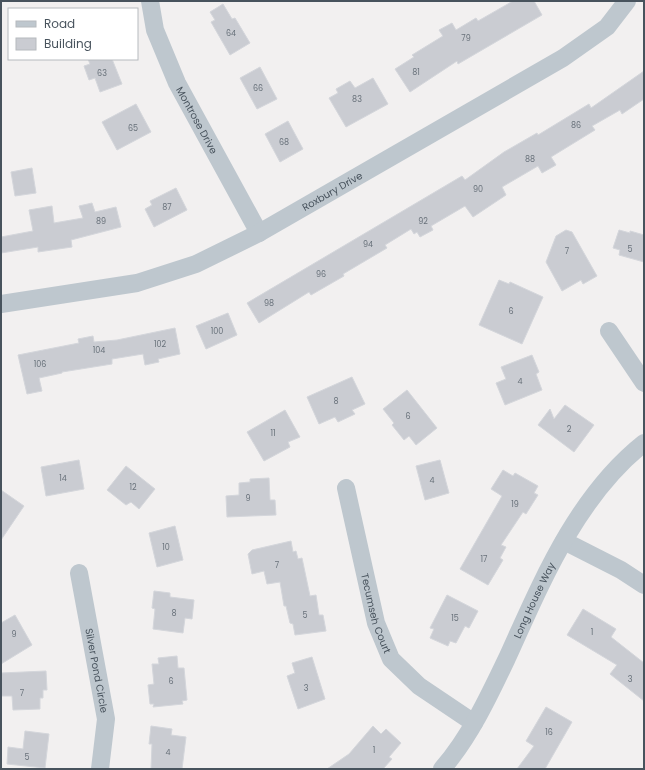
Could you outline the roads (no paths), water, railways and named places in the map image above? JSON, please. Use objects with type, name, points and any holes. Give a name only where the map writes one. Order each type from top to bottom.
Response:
[{"type":"street","name":"Montrose Drive","points":[[150,1],[155,30],[177,83],[259,233]]},
{"type":"street","name":"Roxbury Drive","points":[[1,304],[136,283],[196,264],[259,233],[563,58],[607,27],[627,1]]},
{"type":"street","points":[[610,332],[644,383]]},
{"type":"street","name":"Long House Way","points":[[442,769],[474,723],[491,692],[564,540],[607,480],[644,443]]},
{"type":"street","name":"Tecumseh Court","points":[[346,488],[376,623],[391,659],[419,686],[474,723]]},
{"type":"street","points":[[564,540],[621,570],[644,585]]},
{"type":"street","name":"Silver Pond Circle","points":[[79,573],[106,719],[100,769]]}]
